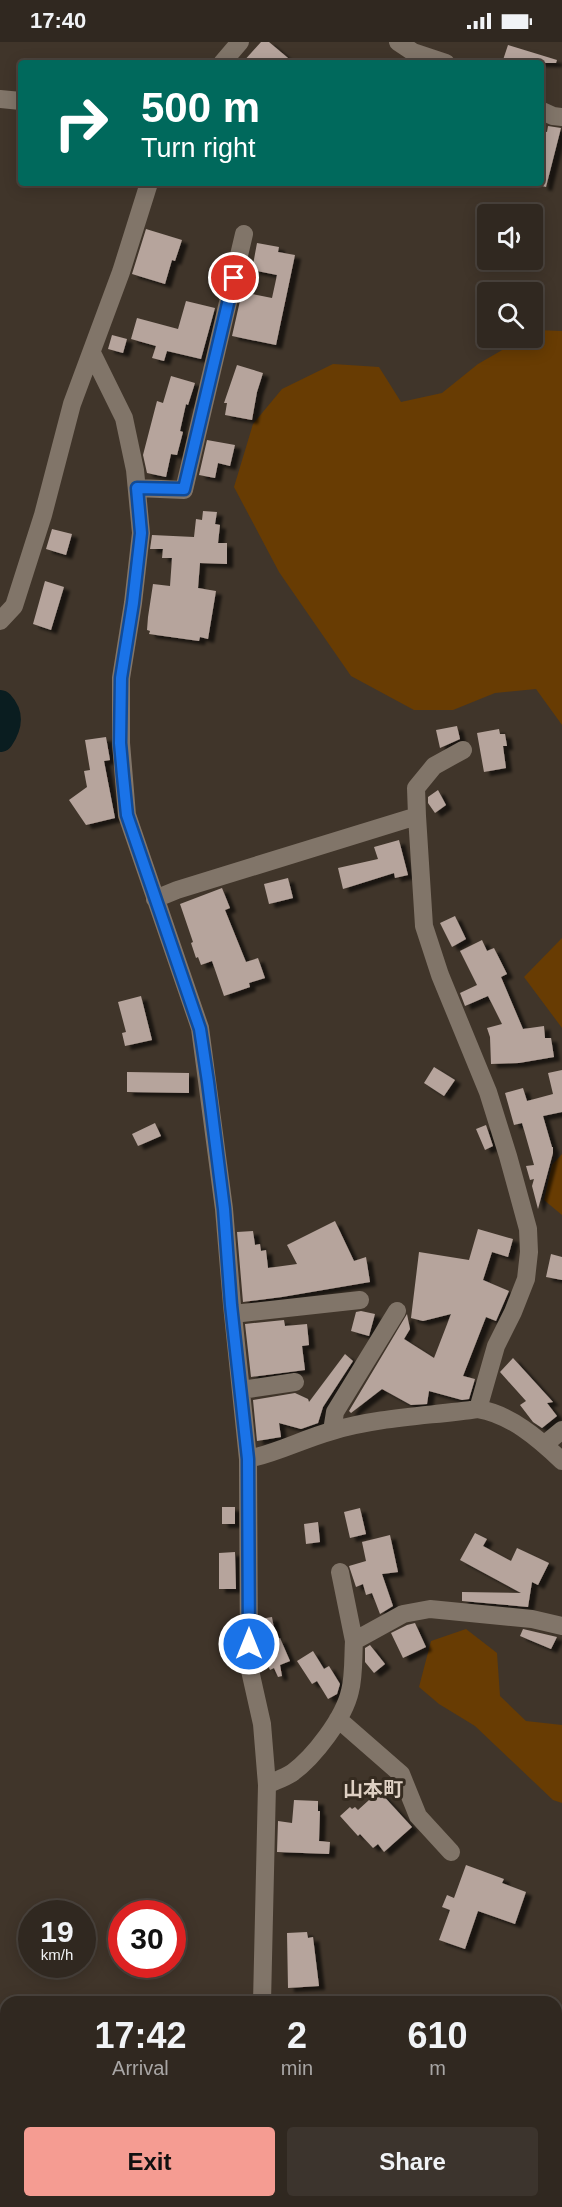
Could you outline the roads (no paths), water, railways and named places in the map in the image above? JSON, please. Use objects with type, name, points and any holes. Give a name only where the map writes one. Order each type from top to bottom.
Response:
[{"type":"street","points":[[225,60],[240,42]]},
{"type":"street","points":[[398,42],[413,52],[437,60]]},
{"type":"street","points":[[0,99],[18,101]]},
{"type":"street","points":[[544,112],[562,117]]},
{"type":"street","points":[[0,621],[14,606],[43,515],[72,404],[121,272],[148,186]]},
{"type":"street","points":[[137,488],[184,489],[244,234]]},
{"type":"street","points":[[92,353],[124,418],[137,488],[141,533],[121,678],[120,743],[127,815],[200,1029],[224,1209],[232,1314],[248,1459],[249,1666],[262,1724],[267,1785],[262,1996]]},
{"type":"street","points":[[463,750],[434,766],[416,788],[424,926],[440,975],[491,1101],[528,1229],[529,1252],[526,1279],[496,1346],[478,1410]]},
{"type":"street","points":[[155,899],[177,890],[417,816]]},
{"type":"street","points":[[232,1314],[360,1300]]},
{"type":"street","points":[[332,1431],[335,1412],[397,1311]]},
{"type":"street","points":[[241,1390],[295,1382]]},
{"type":"street","points":[[248,1459],[332,1431],[387,1418],[478,1410],[495,1412],[545,1444],[562,1461]]},
{"type":"street","points":[[545,1444],[562,1430]]},
{"type":"street","points":[[267,1785],[290,1774],[305,1762],[344,1710],[351,1690],[354,1641],[340,1572]]},
{"type":"street","points":[[354,1641],[403,1614],[430,1609],[532,1619],[562,1626]]},
{"type":"street","points":[[338,1719],[401,1774],[418,1816],[451,1852]]},
{"type":"waterway","points":[[0,704],[7,716],[5,729],[0,738]]},
{"type":"district","name":"山本町","points":[[373,1789]]}]
